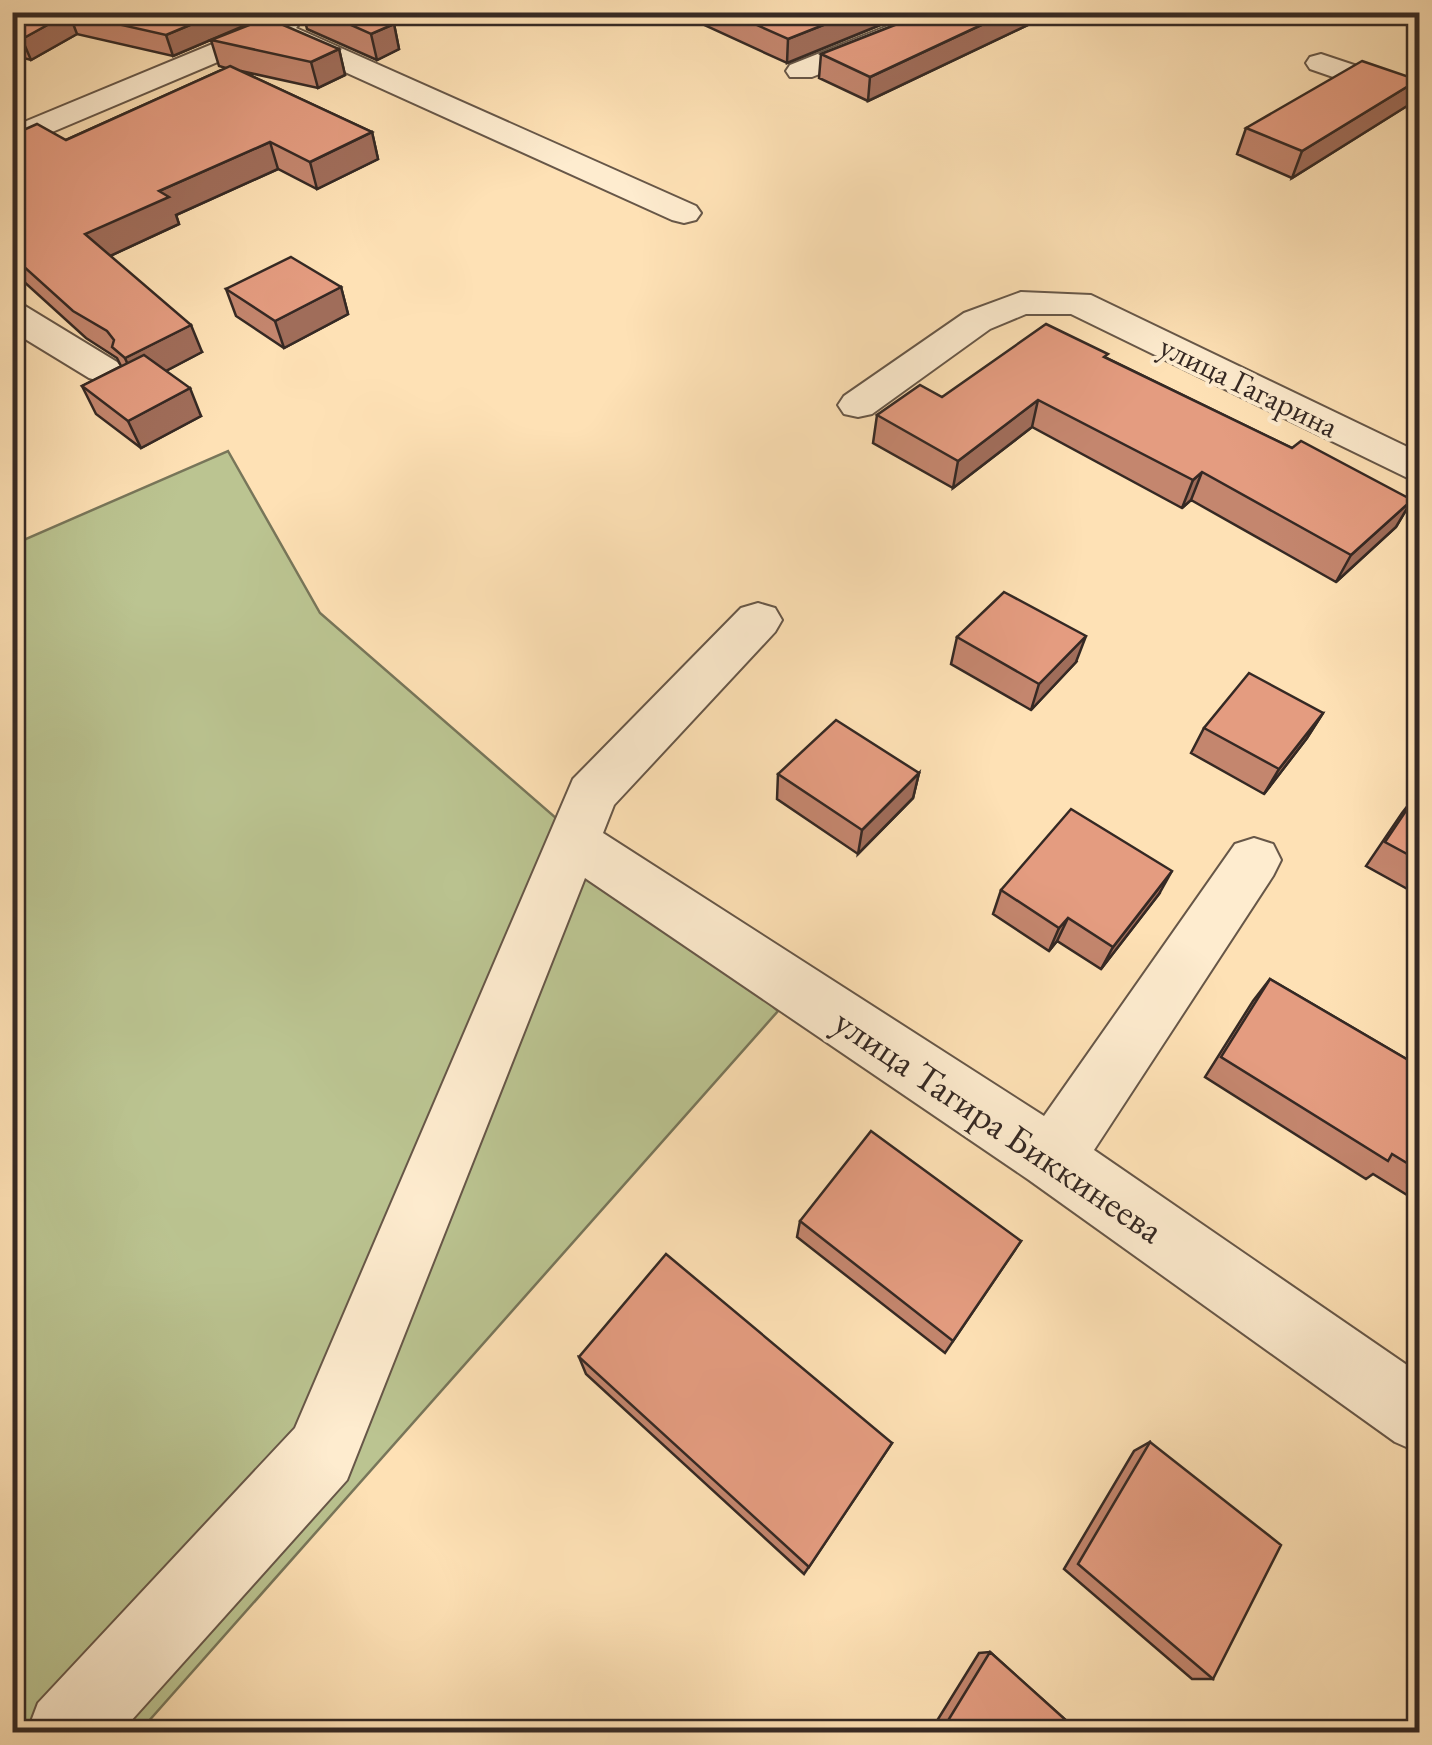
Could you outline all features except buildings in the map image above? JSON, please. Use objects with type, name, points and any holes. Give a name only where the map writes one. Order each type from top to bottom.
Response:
[{"type":"street","points":[[21,128],[311,12]]},
{"type":"street","points":[[801,71],[950,12]]},
{"type":"street","points":[[272,28],[684,214]]},
{"type":"street","points":[[1321,62],[1420,98]]},
{"type":"street","name":"улица Гагарина","points":[[858,404],[977,321],[1021,303],[1078,303],[1420,470]]},
{"type":"street","points":[[12,314],[103,370]]},
{"type":"street","points":[[68,1732],[321,1454],[592,794],[758,620]]},
{"type":"street","name":"улица Тагира Биккинеева","points":[[573,841],[1052,1158],[1420,1417]]},
{"type":"street","points":[[1052,1158],[1254,860]]},
{"type":"green space","points":[[228,451],[320,613],[778,1011],[139,1732],[13,1732],[12,545]]}]
